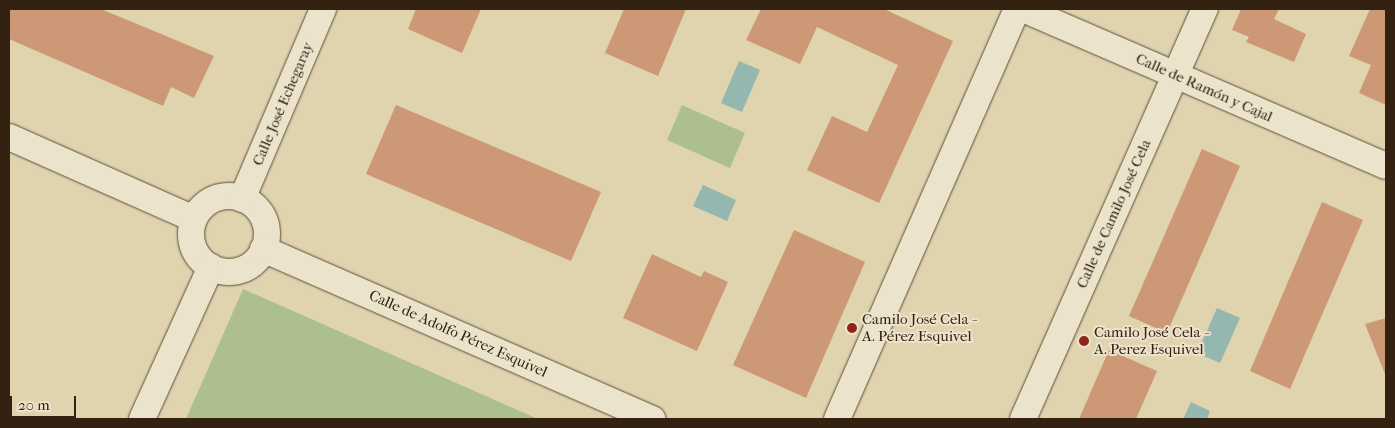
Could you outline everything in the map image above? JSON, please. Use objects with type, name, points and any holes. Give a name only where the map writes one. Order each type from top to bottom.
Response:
[{"type":"street","name":"Calle José Echegaray","points":[[242,199],[323,9]]},
{"type":"street","points":[[836,419],[1017,9]]},
{"type":"street","name":"Calle de Ramón y Cajal","points":[[1022,9],[1386,166]]},
{"type":"street","name":"Calle de Camilo José Cela","points":[[1023,419],[1205,9]]},
{"type":"street","points":[[9,137],[194,219]]},
{"type":"street","points":[[231,196],[242,199],[261,214],[266,232],[263,249],[256,260],[241,270],[222,271],[211,267],[194,250],[191,239],[194,219],[203,206],[213,199],[231,196]]},
{"type":"street","name":"Calle de Adolfo Pérez Esquivel","points":[[263,249],[652,419]]},
{"type":"street","points":[[142,419],[211,267]]},
{"type":"green space","points":[[682,105],[745,133],[730,168],[667,140]]},
{"type":"green space","points":[[243,289],[538,419],[186,419]]},
{"type":"water","points":[[739,61],[760,70],[742,112],[721,103]]},
{"type":"water","points":[[703,185],[736,200],[727,221],[693,206]]},
{"type":"water","points":[[1217,308],[1240,318],[1220,363],[1197,353]]},
{"type":"water","points":[[1191,402],[1210,411],[1207,419],[1183,419]]},
{"type":"building","points":[[9,9],[101,9],[214,56],[194,98],[171,87],[163,106],[9,39]]},
{"type":"building","points":[[416,9],[481,9],[462,53],[408,29]]},
{"type":"building","points":[[624,9],[686,9],[658,76],[605,53]]},
{"type":"building","points":[[761,9],[884,9],[953,41],[879,203],[807,170],[832,116],[867,132],[898,65],[817,27],[800,64],[746,40]]},
{"type":"building","points":[[1241,9],[1279,9],[1274,19],[1306,34],[1294,62],[1246,42],[1249,37],[1232,30]]},
{"type":"building","points":[[1370,9],[1386,9],[1386,105],[1359,93],[1371,65],[1349,56]]},
{"type":"building","points":[[396,105],[601,192],[571,261],[366,174]]},
{"type":"building","points":[[1202,149],[1240,166],[1167,333],[1129,316]]},
{"type":"building","points":[[1322,202],[1363,220],[1290,389],[1250,371]]},
{"type":"building","points":[[794,230],[865,262],[806,398],[733,365]]},
{"type":"building","points":[[652,254],[701,277],[704,271],[728,282],[697,351],[623,318]]},
{"type":"building","points":[[1386,318],[1386,374],[1385,374],[1365,324]]},
{"type":"building","points":[[1109,350],[1157,371],[1136,419],[1079,419]]},
{"type":"place","name":"Camilo José Cela - A. Pérez Esquivel","points":[[852,328]]},
{"type":"place","name":"Camilo José Cela - A. Perez Esquivel","points":[[1084,341]]}]
